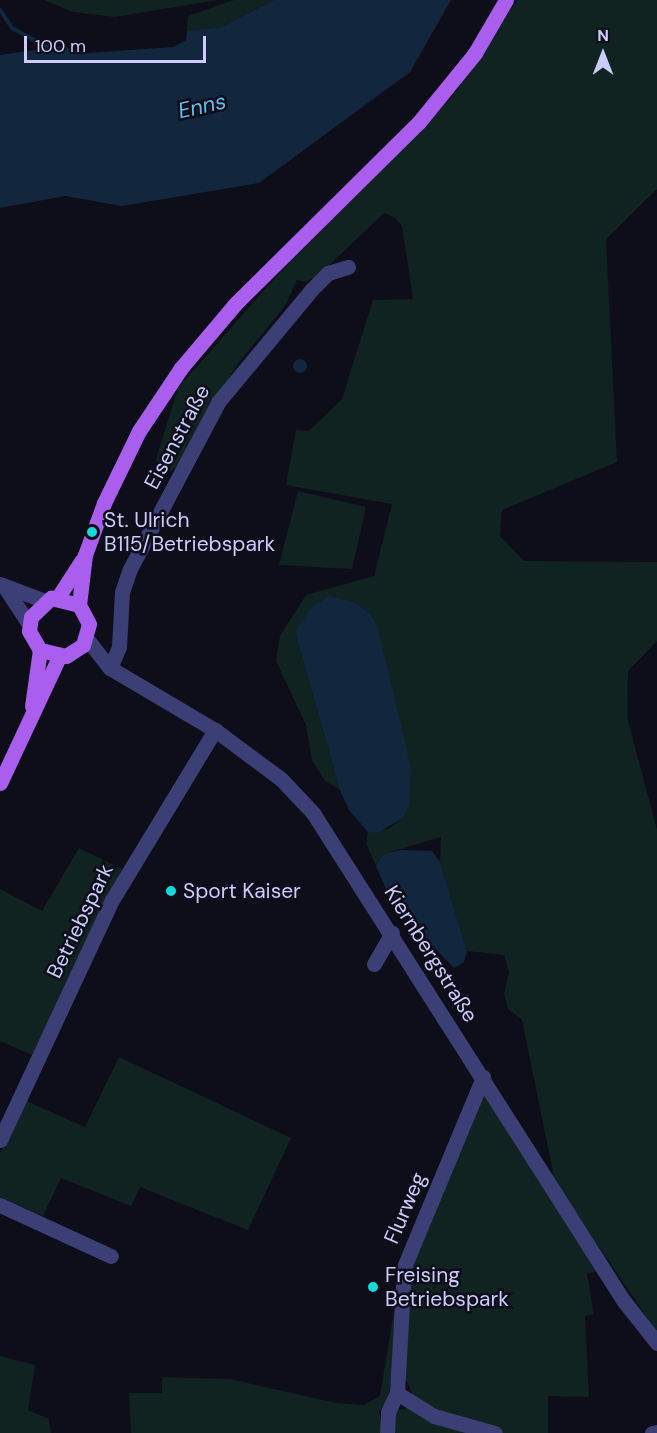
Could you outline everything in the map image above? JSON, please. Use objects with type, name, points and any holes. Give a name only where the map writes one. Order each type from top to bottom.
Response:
[{"type":"main road","points":[[0,783],[32,706],[66,656],[87,639],[87,617],[79,605],[85,555],[121,465],[181,368],[244,294],[419,122],[475,53],[506,0]]},
{"type":"main road","points":[[32,706],[40,650],[29,624],[52,599],[85,555]]},
{"type":"main road","points":[[52,599],[79,605]]},
{"type":"main road","points":[[40,650],[66,656]]},
{"type":"street","name":"Eisenstraße","points":[[110,668],[119,647],[122,592],[130,569],[219,401],[312,289],[328,273],[348,267]]},
{"type":"street","points":[[2,585],[52,599]]},
{"type":"street","points":[[2,585],[29,624]]},
{"type":"street","name":"Kiernbergstraße","points":[[87,639],[97,658],[215,730],[281,779],[313,813],[392,933],[622,1300],[657,1343]]},
{"type":"street","name":"Kiernbergstraße","points":[[66,656],[97,658]]},
{"type":"street","name":"Betriebspark","points":[[0,1140],[112,900],[215,730]]},
{"type":"street","points":[[374,964],[392,933]]},
{"type":"street","name":"Flurweg","points":[[387,1433],[388,1413],[397,1393],[404,1267],[483,1077]]},
{"type":"street","points":[[0,1205],[111,1256]]},
{"type":"street","points":[[397,1393],[434,1416],[495,1433]]},
{"type":"street","points":[[652,1433],[657,1432]]},
{"type":"green space","points":[[44,0],[218,0],[115,17],[73,12]]},
{"type":"green space","points":[[234,0],[274,0],[222,27],[187,31],[188,16]]},
{"type":"green space","points":[[517,0],[657,0],[657,189],[606,239],[617,462],[502,510],[500,536],[524,561],[657,562],[657,641],[628,671],[627,717],[657,830],[657,1332],[555,1182],[522,1020],[508,1009],[504,994],[509,973],[504,955],[467,951],[440,862],[441,837],[383,854],[376,866],[366,843],[368,832],[389,829],[403,818],[411,768],[370,613],[355,603],[295,632],[340,790],[325,781],[312,760],[306,725],[276,661],[280,636],[306,595],[374,576],[392,504],[286,485],[296,430],[309,431],[342,399],[373,300],[413,299],[402,226],[394,217],[384,213],[321,273],[306,282],[297,280],[285,306],[236,366],[179,464],[169,473],[160,472],[156,459],[178,388],[275,278],[454,95]]},
{"type":"green space","points":[[298,491],[366,507],[352,569],[279,565]]},
{"type":"green space","points":[[79,848],[122,869],[32,1055],[0,1041],[0,889],[42,911]]},
{"type":"green space","points":[[119,1057],[291,1138],[248,1230],[140,1187],[131,1206],[61,1178],[43,1216],[0,1197],[0,1153],[24,1100],[85,1127]]},
{"type":"green space","points":[[486,1091],[598,1271],[587,1274],[594,1314],[585,1316],[589,1397],[548,1396],[548,1433],[391,1433],[394,1411],[412,1407],[414,1398],[404,1375],[411,1257],[477,1095]]},
{"type":"green space","points":[[399,1281],[392,1374],[387,1402],[379,1411],[383,1433],[131,1433],[129,1393],[162,1393],[162,1377],[230,1379],[336,1403],[364,1405],[380,1396]]},
{"type":"green space","points":[[0,1356],[35,1365],[28,1410],[49,1419],[51,1433],[0,1433]]},
{"type":"water","name":"Enns","points":[[274,0],[451,0],[410,72],[259,183],[122,206],[65,196],[0,208],[0,55],[63,46],[88,53],[173,47],[186,40],[187,31],[222,27]]},
{"type":"water","points":[[300,359],[305,361],[307,366],[305,371],[300,373],[295,371],[293,366],[295,361]]},
{"type":"water","points":[[329,596],[355,603],[370,613],[378,628],[411,768],[409,805],[403,818],[377,833],[368,832],[349,810],[340,790],[295,632],[311,608]]},
{"type":"water","points":[[401,850],[432,851],[440,862],[467,951],[464,962],[454,968],[392,903],[376,866],[383,854]]},
{"type":"waterway","points":[[0,10],[12,28],[53,50]]},
{"type":"place","name":"St. Ulrich B115/Betriebspark","points":[[92,532]]},
{"type":"place","name":"Sport Kaiser","points":[[171,891]]},
{"type":"place","name":"Freising Betriebspark","points":[[373,1287]]}]
